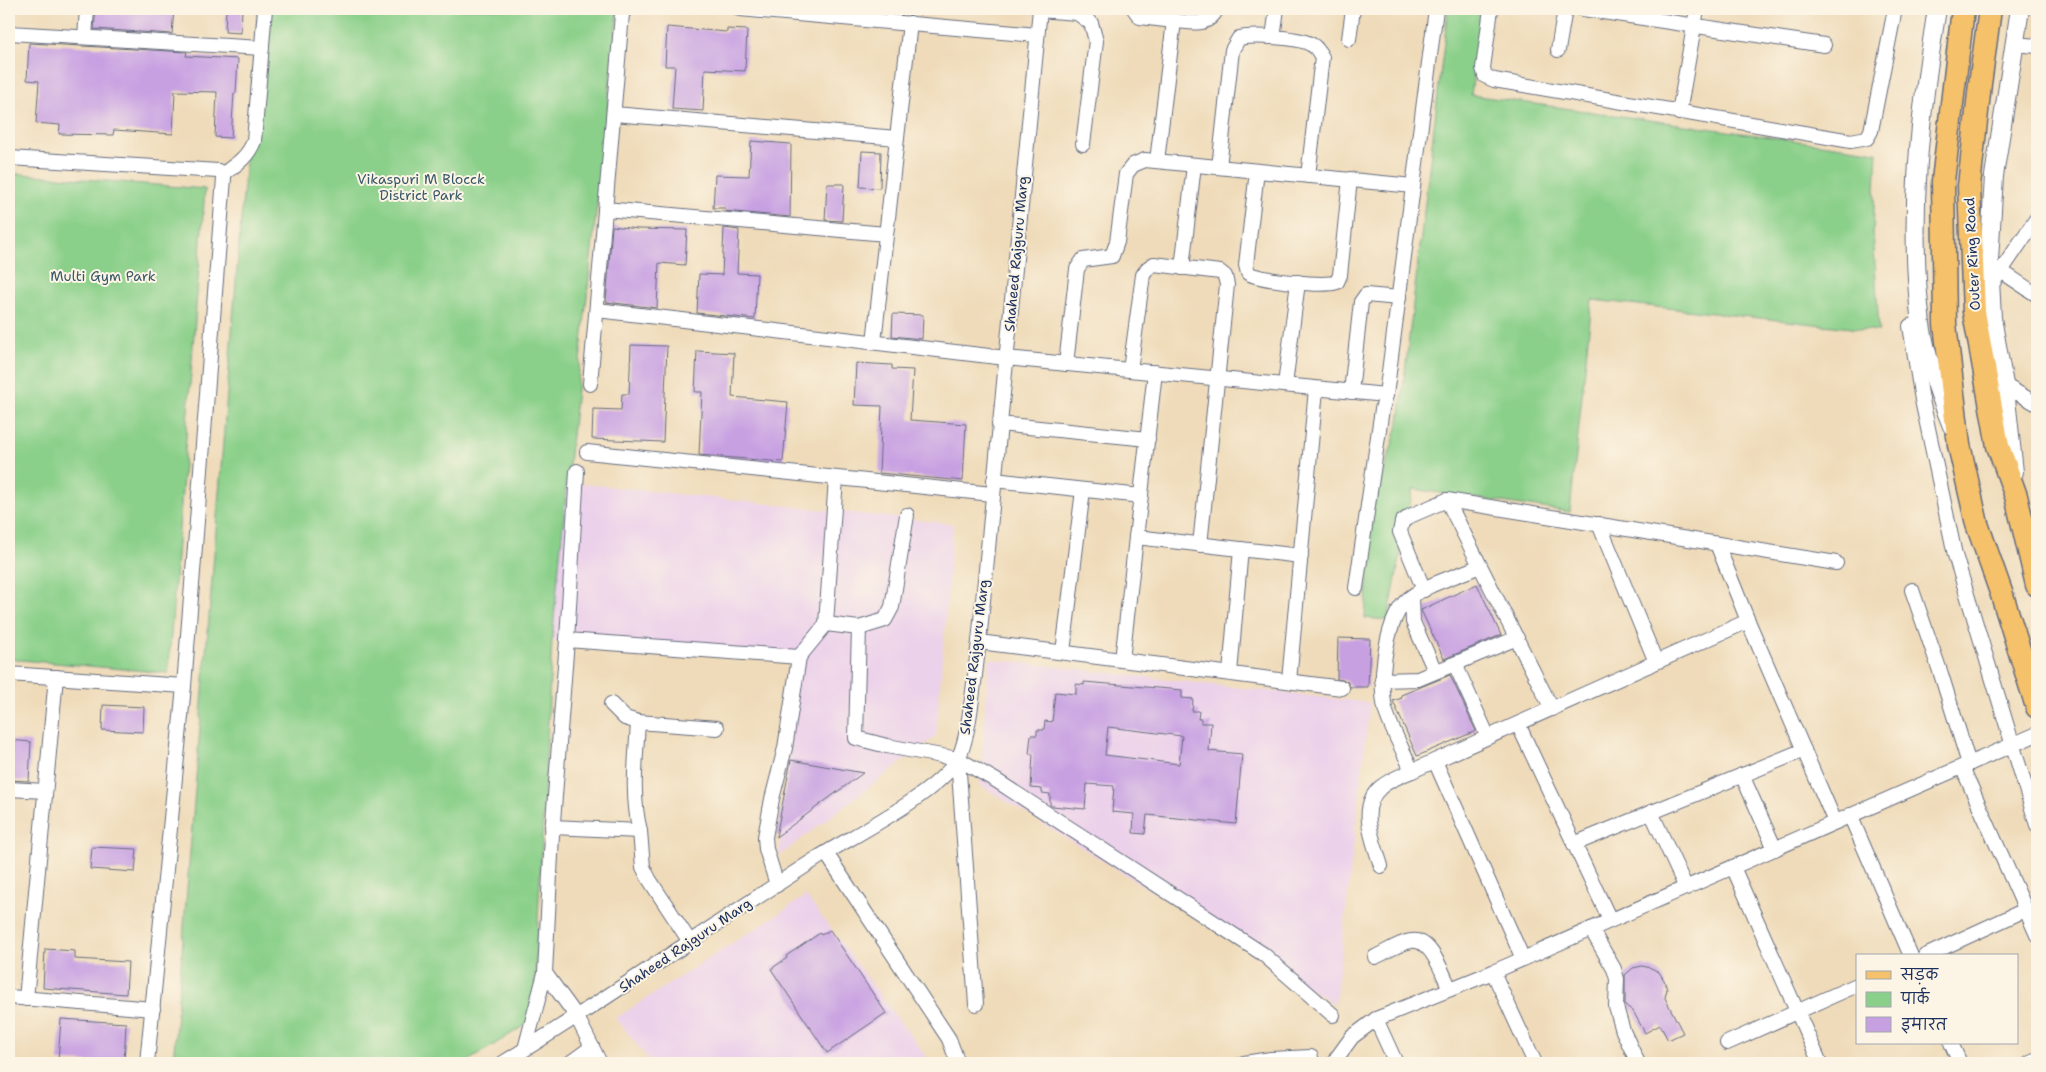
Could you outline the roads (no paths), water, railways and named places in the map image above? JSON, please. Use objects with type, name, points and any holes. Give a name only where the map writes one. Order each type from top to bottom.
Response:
[{"type":"main road","name":"Outer Ring Road","points":[[1963,9],[1943,181],[1945,324],[1959,445],[1977,524],[2002,595],[2037,707]]},
{"type":"main road","name":"Outer Ring Road","points":[[1990,9],[1969,186],[1974,312],[1998,446],[2016,496],[2037,585]]},
{"type":"street","points":[[85,38],[87,9]]},
{"type":"street","points":[[223,174],[244,159],[254,141],[265,9]]},
{"type":"street","points":[[590,384],[622,14],[626,9]]},
{"type":"street","points":[[740,9],[1037,35]]},
{"type":"street","points":[[1134,9],[1140,17],[1174,22],[1204,23],[1212,18],[1218,9]]},
{"type":"street","points":[[1273,38],[1277,9]]},
{"type":"street","points":[[1349,39],[1353,9]]},
{"type":"street","points":[[1356,588],[1382,409],[1386,395],[1436,9]]},
{"type":"street","points":[[1491,9],[1483,68],[1486,76],[1494,80],[1852,141],[1867,138],[1872,131],[1895,9]]},
{"type":"street","points":[[1558,50],[1565,9]]},
{"type":"street","points":[[1583,9],[1694,24],[1824,45]]},
{"type":"street","points":[[1680,113],[1696,9]]},
{"type":"street","name":"Outer Ring Road","points":[[1937,9],[1926,78],[1917,174],[1915,240],[1921,326],[1937,389],[1959,445]]},
{"type":"street","name":"Outer Ring Road","points":[[2016,496],[2004,386],[1992,318],[1989,262],[1994,176],[2020,9]]},
{"type":"street","points":[[1039,10],[1077,14],[1090,23],[1096,41],[1083,144]]},
{"type":"street","name":"Shaheed Rajguru Marg","points":[[503,1063],[577,1017],[777,884],[918,796],[945,774],[958,759],[965,738],[979,642],[1039,10]]},
{"type":"street","points":[[1157,162],[1174,22]]},
{"type":"street","points":[[874,342],[910,23]]},
{"type":"street","points":[[9,33],[262,48]]},
{"type":"street","points":[[1219,167],[1232,50],[1239,38],[1252,35],[1307,41],[1315,46],[1322,57],[1308,176]]},
{"type":"street","points":[[2014,44],[2037,46]]},
{"type":"street","points":[[614,114],[897,138]]},
{"type":"street","points":[[9,158],[212,171],[223,174]]},
{"type":"street","points":[[1066,364],[1077,270],[1084,260],[1112,256],[1117,242],[1126,174],[1133,165],[1145,160],[1413,186]]},
{"type":"street","points":[[1182,268],[1194,164]]},
{"type":"street","points":[[1257,171],[1246,264],[1248,273],[1255,277],[1298,282],[1330,285],[1337,282],[1340,275],[1350,180]]},
{"type":"street","points":[[148,1063],[184,686],[224,184],[223,174]]},
{"type":"street","points":[[605,209],[886,234]]},
{"type":"street","points":[[1990,287],[2037,218]]},
{"type":"street","points":[[1130,370],[1143,275],[1148,268],[1154,264],[1220,272],[1228,285],[1216,378],[1200,545]]},
{"type":"street","points":[[2001,271],[2037,295]]},
{"type":"street","points":[[1285,386],[1298,282]]},
{"type":"street","points":[[1351,392],[1361,302],[1366,295],[1398,298]]},
{"type":"street","points":[[597,310],[1006,358],[1386,395]]},
{"type":"street","points":[[1910,326],[1922,400],[1955,555],[2014,744],[2037,825]]},
{"type":"street","points":[[1122,660],[1155,372]]},
{"type":"street","points":[[2004,386],[2037,404]]},
{"type":"street","points":[[1289,681],[1316,388]]},
{"type":"street","points":[[999,424],[1148,439]]},
{"type":"street","points":[[587,452],[992,494]]},
{"type":"street","points":[[526,1049],[545,973],[552,827],[567,640],[577,471]]},
{"type":"street","points":[[777,884],[769,862],[765,837],[772,799],[786,748],[799,658],[826,624],[836,478]]},
{"type":"street","points":[[994,480],[1141,496]]},
{"type":"street","points":[[1063,652],[1083,490]]},
{"type":"street","points":[[1447,500],[1552,709]]},
{"type":"street","points":[[1424,590],[1400,532],[1402,522],[1410,516],[1447,500],[1836,563]]},
{"type":"street","points":[[826,624],[859,628],[885,620],[892,607],[907,515]]},
{"type":"street","points":[[1599,524],[1656,662]]},
{"type":"street","points":[[1136,537],[1300,556]]},
{"type":"street","points":[[1718,544],[1748,621],[1835,822]]},
{"type":"street","points":[[1230,673],[1241,549]]},
{"type":"street","points":[[1412,771],[1387,714],[1382,680],[1386,644],[1398,610],[1412,597],[1480,566]]},
{"type":"street","points":[[1912,590],[1941,674],[1965,765],[2037,935]]},
{"type":"street","points":[[1412,597],[1413,622],[1435,671]]},
{"type":"street","points":[[1382,866],[1370,832],[1369,808],[1371,798],[1381,787],[1412,771],[1748,621]]},
{"type":"street","points":[[859,628],[856,738],[887,746],[958,759],[997,781],[1263,954],[1333,1015]]},
{"type":"street","points":[[1382,680],[1418,679],[1517,638]]},
{"type":"street","points":[[567,640],[799,658]]},
{"type":"street","points":[[979,642],[1342,688]]},
{"type":"street","points":[[1455,664],[1488,737]]},
{"type":"street","points":[[9,674],[184,686]]},
{"type":"street","points":[[26,999],[56,677]]},
{"type":"street","points":[[611,704],[625,718],[638,722],[716,728]]},
{"type":"street","points":[[638,722],[634,796],[643,866],[648,879],[690,942]]},
{"type":"street","points":[[1518,724],[1610,920]]},
{"type":"street","points":[[1335,1063],[1336,1058],[1352,1037],[1376,1019],[1493,972],[2037,734]]},
{"type":"street","points":[[1574,844],[1804,750]]},
{"type":"street","points":[[958,759],[976,1004]]},
{"type":"street","points":[[1435,761],[1523,958]]},
{"type":"street","points":[[1742,775],[1775,849]]},
{"type":"street","points":[[9,789],[45,792]]},
{"type":"street","points":[[1651,812],[1686,888]]},
{"type":"street","points":[[1850,816],[1910,954]]},
{"type":"street","points":[[552,827],[640,831]]},
{"type":"street","points":[[826,853],[949,1039],[958,1063]]},
{"type":"street","points":[[1733,867],[1820,1063]]},
{"type":"street","points":[[1929,954],[2025,910]]},
{"type":"street","points":[[1591,929],[1614,969],[1617,979],[1616,1007],[1623,1031],[1638,1063]]},
{"type":"street","points":[[1375,957],[1410,941],[1425,944],[1438,961],[1450,989]]},
{"type":"street","points":[[1493,972],[1535,1063]]},
{"type":"street","points":[[545,973],[577,1017],[600,1063]]},
{"type":"street","points":[[1728,1043],[1856,985]]},
{"type":"street","points":[[9,997],[153,1009]]},
{"type":"street","points":[[1376,1019],[1396,1063]]},
{"type":"street","points":[[1951,1044],[1960,1063]]},
{"type":"street","points":[[570,1063],[592,1047]]},
{"type":"street","points":[[1244,1063],[1271,1059],[1311,1057]]},
{"type":"street","points":[[2030,1063],[2037,1060]]},
{"type":"park label","name":"Vikaspuri M Blocck District Park","points":[[421,187]]},
{"type":"park label","name":"Multi Gym Park","points":[[103,276]]}]
